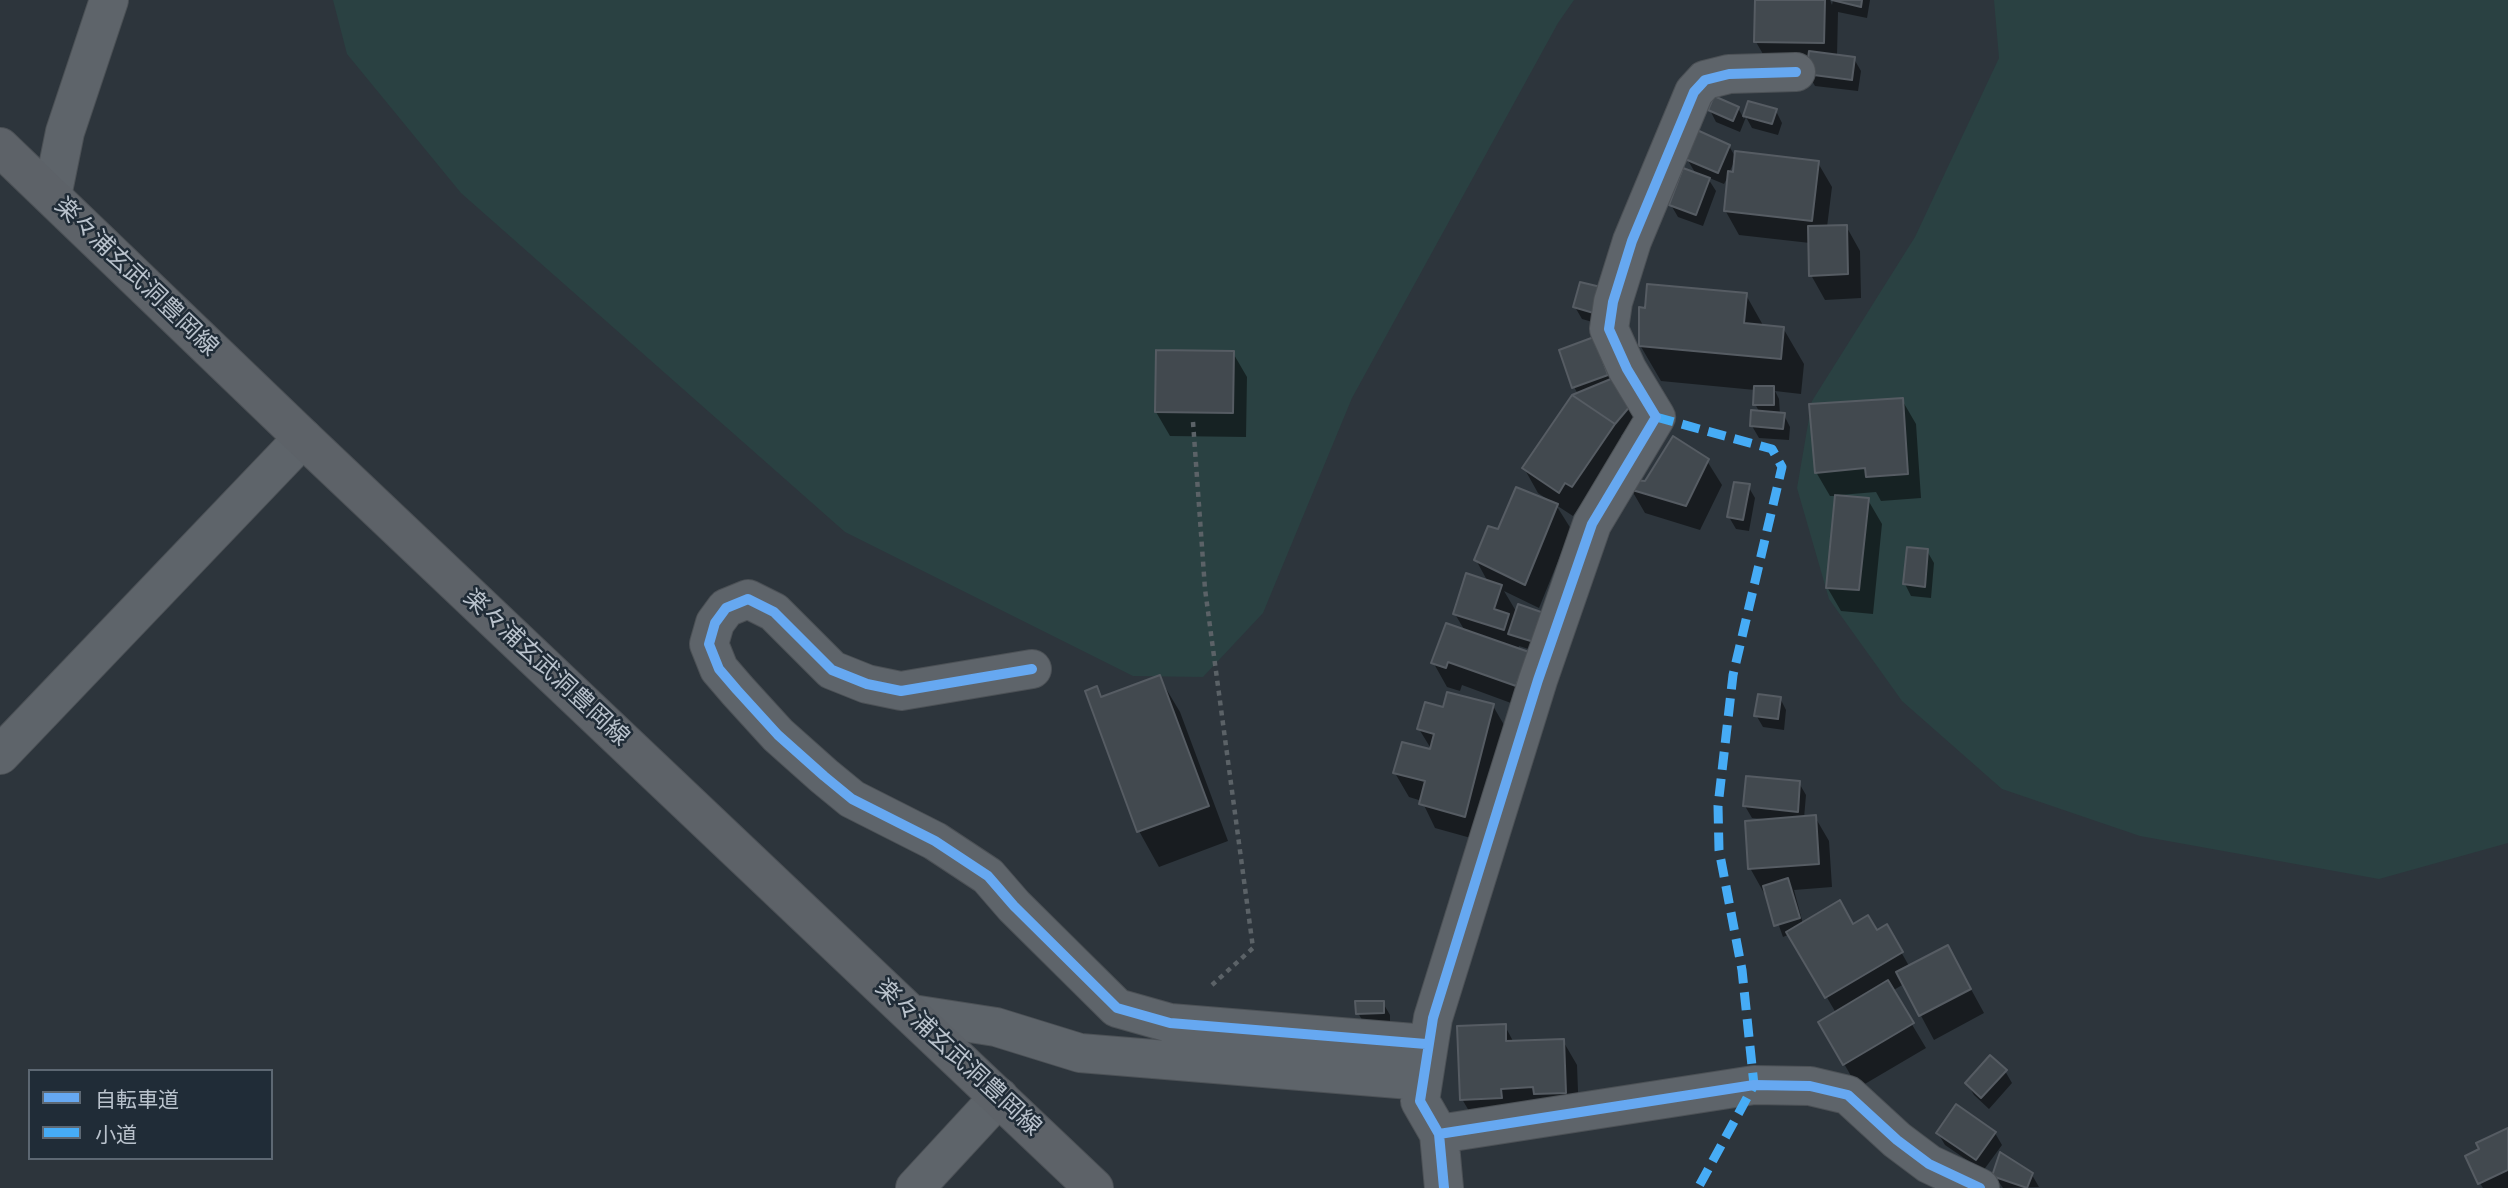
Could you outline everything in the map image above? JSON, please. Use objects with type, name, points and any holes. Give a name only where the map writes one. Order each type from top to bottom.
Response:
[{"type":"main road","name":"楽々浦玄武洞豊岡線","points":[[0,147],[1094,1188]]},
{"type":"street","points":[[52,196],[65,132],[109,0]]},
{"type":"street","points":[[1444,1188],[1439,1134],[1420,1101],[1425,1063],[1538,680],[1592,524],[1656,416],[1627,369],[1608,329],[1632,241],[1694,92],[1705,80],[1729,74],[1796,72]]},
{"type":"street","points":[[0,755],[303,438]]},
{"type":"street","points":[[1032,669],[901,691],[867,684],[832,670],[774,612],[748,599],[726,608],[715,623],[709,643],[719,669],[778,735],[852,799],[935,841],[988,876],[1032,925],[1117,1008],[1170,1023],[1425,1063]]},
{"type":"street","points":[[912,1014],[996,1027],[1080,1053],[1425,1063]]},
{"type":"street","points":[[1439,1134],[1754,1085],[1810,1086],[1848,1095],[1929,1164],[1979,1188]]},
{"type":"street","points":[[915,1188],[999,1097]]},
{"type":"path","points":[[1170,1023],[1253,948],[1205,589],[1194,422]]},
{"type":"green space","points":[[333,0],[1574,0],[1558,23],[1352,398],[1263,613],[1203,677],[1133,676],[845,532],[461,193],[347,54]]},
{"type":"green space","points":[[1994,0],[2508,0],[2508,843],[2379,879],[2140,836],[2002,789],[1902,701],[1829,599],[1797,488],[1812,401],[1915,237],[1999,58]]},
{"type":"building","points":[[1755,0],[1825,0],[1824,43],[1754,42]]},
{"type":"building","points":[[1832,0],[1862,0],[1861,7]]},
{"type":"building","points":[[1809,51],[1855,57],[1852,80],[1806,74]]},
{"type":"building","points":[[1714,96],[1739,107],[1733,121],[1708,110]]},
{"type":"building","points":[[1748,101],[1777,109],[1772,124],[1743,116]]},
{"type":"building","points":[[1697,130],[1730,145],[1718,173],[1685,159]]},
{"type":"building","points":[[1735,151],[1819,161],[1812,221],[1724,211],[1728,171],[1733,172]]},
{"type":"building","points":[[1683,168],[1710,178],[1696,215],[1669,205]]},
{"type":"building","points":[[1847,225],[1848,274],[1809,276],[1808,226]]},
{"type":"building","points":[[1580,282],[1605,288],[1597,314],[1573,307]]},
{"type":"building","points":[[1647,284],[1747,293],[1744,323],[1784,327],[1781,359],[1639,346],[1639,307],[1645,308]]},
{"type":"building","points":[[1594,337],[1608,375],[1572,388],[1559,350]]},
{"type":"building","points":[[1156,350],[1234,351],[1233,413],[1155,412]]},
{"type":"building","points":[[1618,376],[1631,405],[1615,424],[1572,395]]},
{"type":"building","points":[[1754,386],[1774,386],[1774,405],[1753,405]]},
{"type":"building","points":[[1572,395],[1615,424],[1572,487],[1565,483],[1559,493],[1522,468]]},
{"type":"building","points":[[1903,398],[1908,474],[1866,477],[1865,468],[1815,473],[1809,404]]},
{"type":"building","points":[[1751,410],[1785,413],[1783,429],[1750,426]]},
{"type":"building","points":[[1673,436],[1709,459],[1686,506],[1629,489],[1633,480],[1645,481]]},
{"type":"building","points":[[1734,482],[1750,484],[1743,520],[1727,517]]},
{"type":"building","points":[[1516,487],[1558,504],[1525,585],[1474,560],[1488,526],[1498,529]]},
{"type":"building","points":[[1835,495],[1869,498],[1859,590],[1826,588]]},
{"type":"building","points":[[1907,547],[1928,549],[1925,587],[1903,584]]},
{"type":"building","points":[[1466,573],[1502,585],[1494,609],[1509,614],[1504,630],[1453,614]]},
{"type":"building","points":[[1518,604],[1544,613],[1534,642],[1508,634]]},
{"type":"building","points":[[1446,623],[1529,652],[1516,686],[1448,662],[1446,668],[1431,663]]},
{"type":"building","points":[[1160,675],[1209,806],[1137,832],[1085,691],[1097,686],[1101,697]]},
{"type":"building","points":[[1447,692],[1494,704],[1465,817],[1419,804],[1425,781],[1393,773],[1402,742],[1430,749],[1434,734],[1417,729],[1425,702],[1443,707]]},
{"type":"building","points":[[1758,694],[1781,697],[1778,719],[1754,716]]},
{"type":"building","points":[[1746,776],[1800,781],[1798,812],[1743,806]]},
{"type":"building","points":[[1816,815],[1819,864],[1748,869],[1745,821]]},
{"type":"building","points":[[1788,878],[1800,918],[1774,926],[1763,886]]},
{"type":"building","points":[[1840,900],[1853,924],[1868,915],[1877,930],[1887,924],[1903,952],[1825,998],[1786,932]]},
{"type":"building","points":[[1948,945],[1971,989],[1919,1016],[1896,972]]},
{"type":"building","points":[[1888,980],[1914,1023],[1843,1065],[1818,1022]]},
{"type":"building","points":[[1355,1001],[1384,1001],[1384,1013],[1356,1014]]},
{"type":"building","points":[[1506,1024],[1506,1041],[1564,1039],[1566,1093],[1534,1094],[1533,1087],[1501,1089],[1502,1098],[1460,1100],[1457,1026]]},
{"type":"building","points":[[1990,1055],[2007,1070],[1981,1098],[1965,1083]]},
{"type":"building","points":[[1956,1104],[1996,1132],[1976,1160],[1936,1133]]},
{"type":"building","points":[[2508,1128],[2508,1170],[2478,1184],[2465,1156],[2479,1149],[2476,1143]]},
{"type":"building","points":[[2000,1152],[2033,1173],[2027,1188],[1992,1176]]},
{"type":"marked path","points":[[1656,417],[1772,449],[1782,467],[1733,675],[1718,806],[1719,850],[1742,970],[1754,1085],[1698,1188]]},
{"type":"cycle path","points":[[1444,1188],[1439,1134],[1420,1101],[1433,1018],[1538,680],[1592,524],[1656,417],[1627,369],[1609,329],[1613,302],[1632,241],[1694,92],[1705,80],[1729,74],[1796,72]]},
{"type":"cycle path","points":[[1032,669],[901,691],[867,684],[832,670],[774,612],[748,599],[726,608],[715,623],[709,644],[719,669],[778,735],[852,799],[935,841],[988,876],[1014,906],[1117,1008],[1170,1023],[1426,1044]]},
{"type":"cycle path","points":[[1439,1134],[1754,1085],[1810,1086],[1848,1095],[1897,1140],[1929,1164],[1980,1188]]}]
